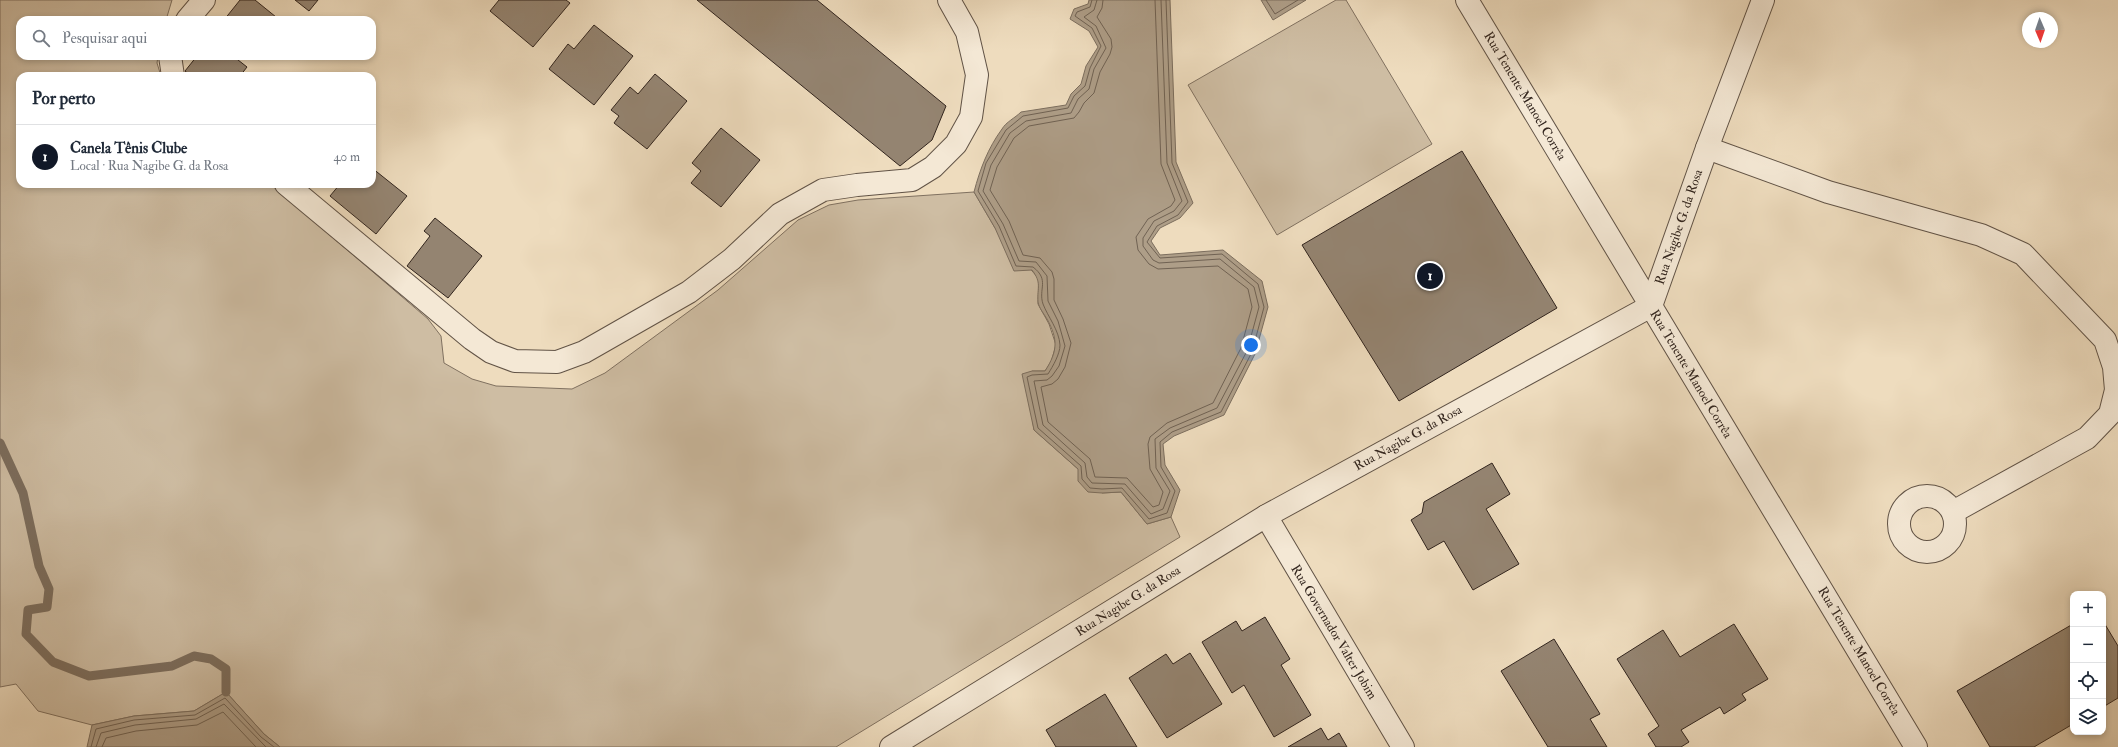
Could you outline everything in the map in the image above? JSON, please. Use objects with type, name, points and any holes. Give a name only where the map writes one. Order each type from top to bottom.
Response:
[{"type":"street","points":[[190,16],[204,0]]},
{"type":"street","points":[[291,188],[472,339],[492,352],[515,361],[557,362],[584,352],[689,292],[732,259],[780,214],[823,190],[912,180],[933,167],[956,144],[971,117],[977,75],[967,32],[949,0]]},
{"type":"street","name":"Rua Tenente Manoel Corrêa","points":[[1467,0],[1916,747]]},
{"type":"street","name":"Rua Nagibe G. da Rosa","points":[[891,747],[1266,516],[1651,306],[1707,148],[1763,0]]},
{"type":"street","points":[[171,60],[172,72]]},
{"type":"street","points":[[1707,148],[1828,192],[1982,235],[2023,254],[2105,340],[2114,367],[2116,390],[2110,414],[2086,438],[1953,512]]},
{"type":"street","name":"Rua Governador Valter Jobim","points":[[1266,516],[1403,747]]},
{"type":"shaded area","points":[[0,0],[172,0],[167,16],[16,16],[16,60],[157,60],[160,72],[16,72],[16,188],[275,188],[428,319],[441,336],[444,363],[472,379],[496,386],[572,389],[605,373],[718,290],[798,220],[829,205],[858,200],[974,192],[995,228],[1039,279],[1038,304],[1049,324],[1056,345],[1051,362],[1045,371],[1032,371],[1031,410],[1034,430],[1078,469],[1102,493],[1121,492],[1147,524],[1171,517],[1180,537],[836,747],[280,747],[264,734],[226,692],[194,711],[134,716],[92,725],[38,711],[16,684],[0,687]]},
{"type":"shaded area","points":[[1336,0],[1346,0],[1432,144],[1277,235],[1188,85]]},
{"type":"water","points":[[1089,0],[1170,0],[1176,162],[1193,203],[1180,218],[1160,228],[1151,241],[1160,255],[1223,250],[1262,281],[1268,307],[1255,354],[1224,415],[1174,436],[1163,444],[1165,465],[1180,490],[1171,517],[1147,524],[1121,492],[1088,492],[1078,481],[1078,469],[1034,430],[1022,374],[1032,371],[1045,371],[1054,351],[1055,339],[1051,326],[1040,309],[1038,302],[1038,282],[1035,274],[1032,270],[1014,271],[995,228],[974,192],[989,151],[997,136],[1006,124],[1021,112],[1066,105],[1071,94],[1081,84],[1086,66],[1098,47],[1089,31],[1070,19],[1074,9],[1088,4]]},
{"type":"water","points":[[1261,0],[1306,0],[1273,20]]},
{"type":"water","points":[[226,692],[264,734],[280,747],[87,747],[92,725],[134,716],[194,711]]},
{"type":"building","points":[[240,0],[255,0],[275,16],[227,16]]},
{"type":"building","points":[[295,0],[318,0],[309,11]]},
{"type":"building","points":[[499,0],[566,0],[570,3],[533,47],[490,11]]},
{"type":"building","points":[[697,0],[817,0],[946,106],[932,140],[900,166]]},
{"type":"building","points":[[594,25],[633,56],[594,105],[549,69],[568,44],[574,49]]},
{"type":"building","points":[[194,60],[238,60],[247,67],[243,72],[185,71]]},
{"type":"building","points":[[655,74],[687,101],[647,149],[614,123],[619,116],[611,110],[630,87],[638,94]]},
{"type":"building","points":[[721,128],[760,160],[721,207],[691,183],[701,171],[692,163]]},
{"type":"building","points":[[1462,151],[1557,308],[1399,401],[1302,245]]},
{"type":"building","points":[[376,171],[407,196],[376,234],[330,196],[337,188],[376,188]]},
{"type":"building","points":[[435,218],[482,256],[448,298],[407,266],[430,236],[424,231]]},
{"type":"building","points":[[1492,463],[1510,494],[1486,509],[1519,564],[1473,590],[1444,541],[1428,550],[1411,520],[1422,513],[1424,502]]},
{"type":"building","points":[[1265,617],[1290,659],[1281,665],[1311,715],[1274,737],[1244,685],[1232,693],[1202,642],[1236,621],[1242,631]]},
{"type":"building","points":[[1734,624],[1768,679],[1742,694],[1746,700],[1724,714],[1720,707],[1681,730],[1689,742],[1681,747],[1656,747],[1648,734],[1659,726],[1617,659],[1663,630],[1680,657]]},
{"type":"building","points":[[2070,626],[2070,726],[2034,747],[1990,747],[1957,691]]},
{"type":"building","points":[[2106,626],[2118,646],[2118,698],[2106,705]]},
{"type":"building","points":[[1554,639],[1600,714],[1590,719],[1607,747],[1548,747],[1501,671]]},
{"type":"building","points":[[1190,653],[1222,704],[1167,738],[1129,678],[1166,654],[1173,664]]},
{"type":"building","points":[[1105,694],[1137,747],[1056,747],[1046,730]]},
{"type":"building","points":[[1321,728],[1328,740],[1339,733],[1347,747],[1288,747]]},
{"type":"waterway","points":[[0,443],[23,493],[39,566],[49,589],[47,607],[28,610],[26,634],[53,662],[89,676],[172,666],[194,656],[211,659],[226,669],[226,692]]},
{"type":"place","name":"Canela Tênis Clube","points":[[1430,276]]}]
